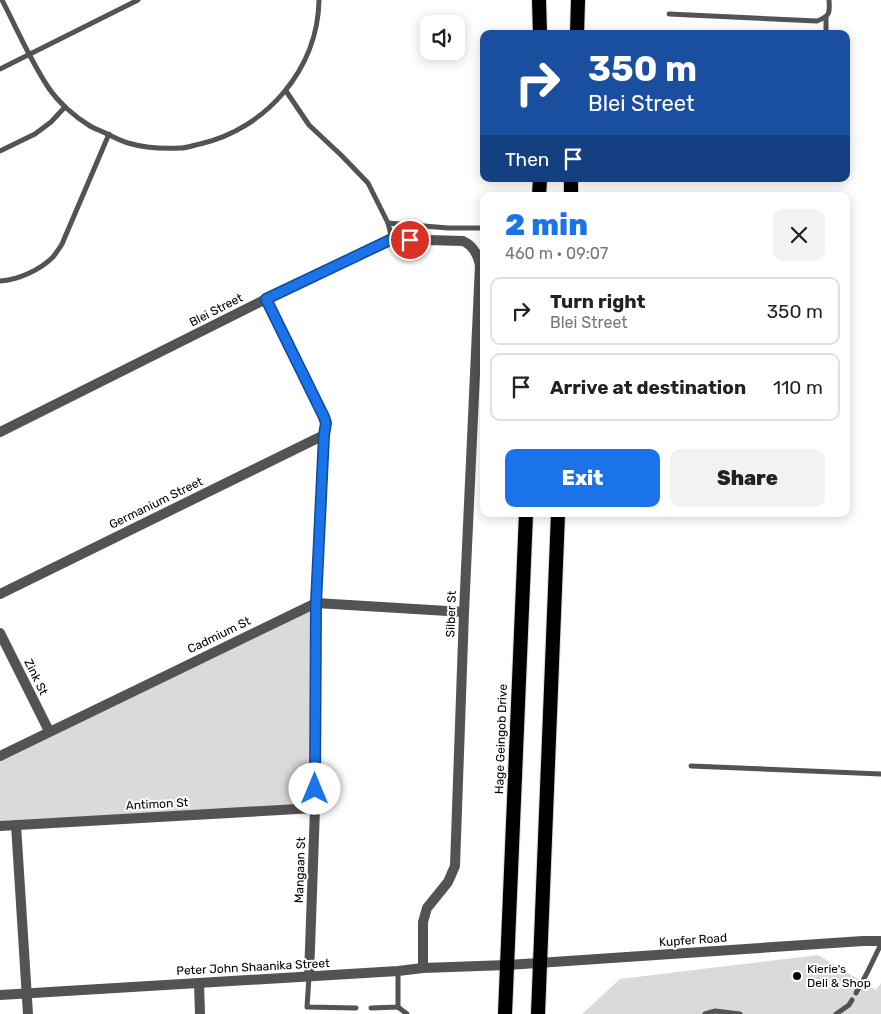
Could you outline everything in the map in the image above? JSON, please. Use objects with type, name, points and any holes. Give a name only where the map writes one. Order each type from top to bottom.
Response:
[{"type":"highway","points":[[539,0],[540,30]]},
{"type":"highway","points":[[577,30],[578,0]]},
{"type":"highway","name":"Hage Geingob Drive","points":[[505,1014],[526,517]]},
{"type":"highway","points":[[538,1014],[558,517]]},
{"type":"street","name":"Blei Street","points":[[0,432],[266,299],[392,239],[464,241],[472,246],[476,252]]},
{"type":"street","name":"Silber St","points":[[423,968],[423,922],[427,908],[448,882],[456,866],[464,612],[480,266],[476,252]]},
{"type":"street","name":"Mangaan St","points":[[266,299],[326,423],[316,603],[315,808],[309,976]]},
{"type":"street","name":"Germanium Street","points":[[0,594],[324,435]]},
{"type":"street","name":"Cadmium St","points":[[0,756],[316,603],[464,612]]},
{"type":"street","name":"Zink St","points":[[0,633],[49,732]]},
{"type":"street","name":"Antimon St","points":[[0,826],[315,808]]},
{"type":"street","points":[[16,825],[28,1014]]},
{"type":"street","name":"Kupfer Road","points":[[507,965],[863,941],[881,942]]},
{"type":"street","name":"Peter John Shaanika Street","points":[[0,995],[423,968],[507,965]]},
{"type":"street","points":[[199,983],[200,1014]]},
{"type":"lane","points":[[2,0],[49,89],[65,106],[91,126],[128,143],[154,148],[182,148],[208,142],[248,125],[266,110],[286,91],[301,68],[314,38],[319,0]]},
{"type":"lane","points":[[0,69],[138,0]]},
{"type":"lane","points":[[826,30],[826,18],[830,11],[829,0]]},
{"type":"lane","points":[[669,14],[817,21],[826,18]]},
{"type":"lane","points":[[286,91],[309,125],[368,183],[388,223],[392,239]]},
{"type":"lane","points":[[0,151],[35,134],[51,122],[65,106]]},
{"type":"lane","points":[[0,281],[7,281],[25,275],[38,269],[52,258],[62,244],[109,134]]},
{"type":"lane","points":[[388,223],[448,228],[480,228]]},
{"type":"lane","points":[[691,766],[881,774]]},
{"type":"lane","points":[[856,993],[881,942]]},
{"type":"lane","points":[[398,971],[399,1014]]},
{"type":"lane","points":[[308,1014],[309,976]]},
{"type":"lane","points":[[836,1014],[849,1005],[852,1000]]},
{"type":"lane","points":[[308,1007],[356,1008]]},
{"type":"lane","points":[[371,1008],[398,1007],[407,1014]]},
{"type":"lane","points":[[705,1014],[715,1011],[740,1014]]},
{"type":"shaded area","points":[[316,603],[315,808],[0,826],[0,756]]},
{"type":"shaded area","points":[[818,955],[876,990],[881,983],[881,1014],[582,1014],[620,979]]},
{"type":"place","name":"Kierie's Deli & Shop","points":[[797,976]]},
{"type":"route","points":[[315,789],[316,603],[326,423],[266,299],[392,239],[410,240]]}]
